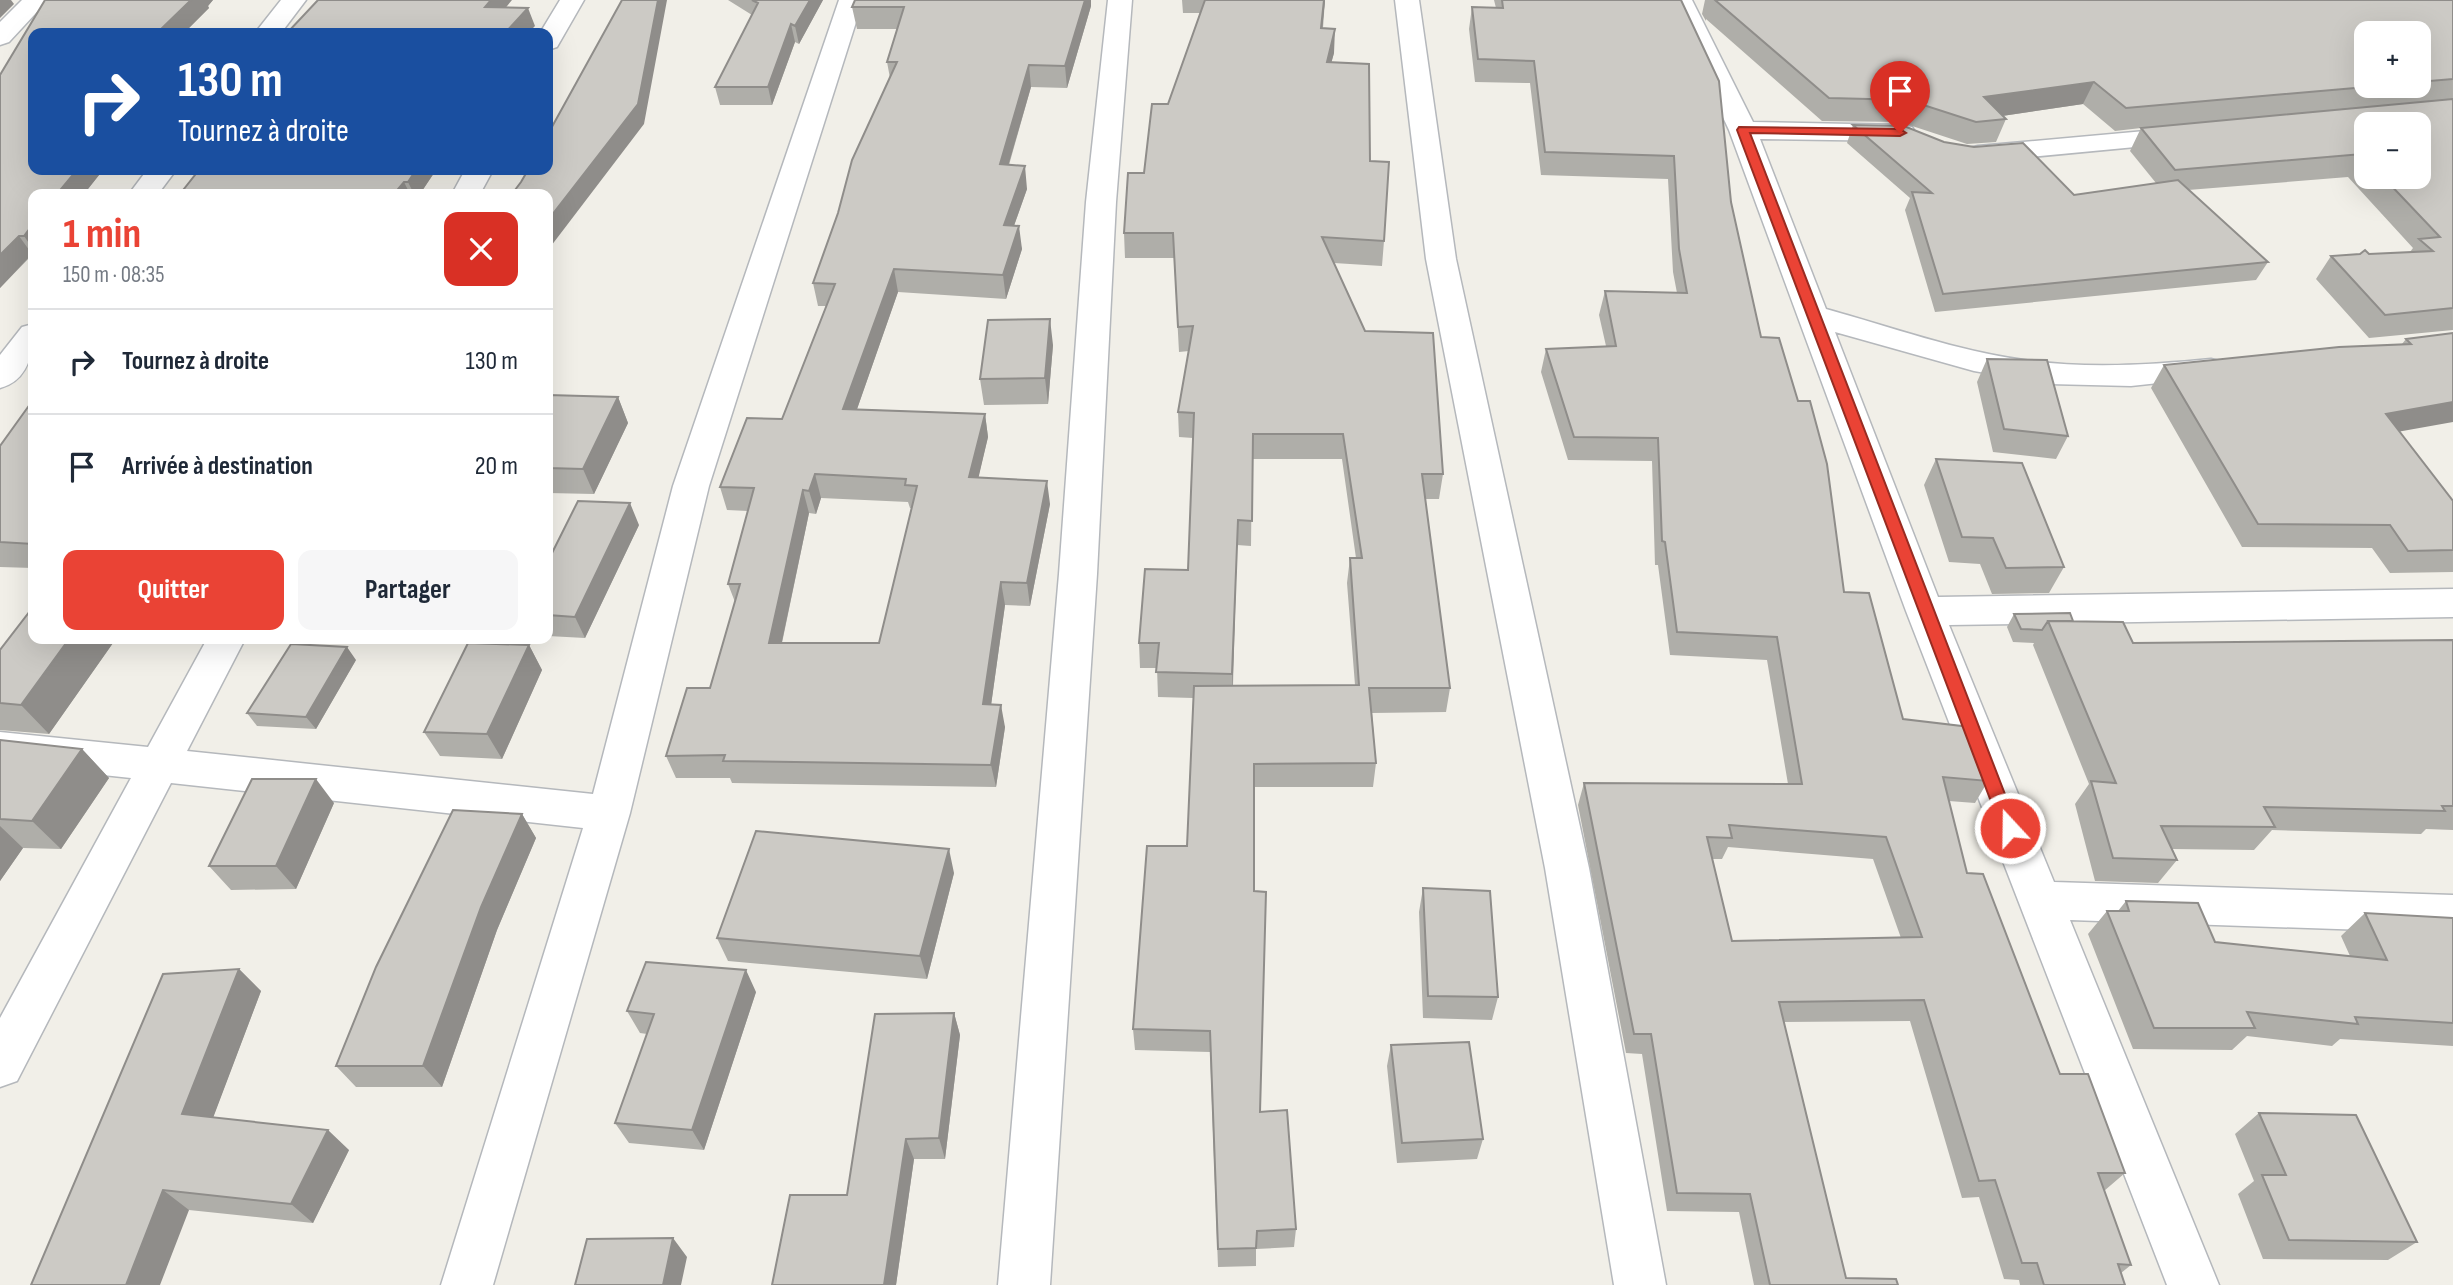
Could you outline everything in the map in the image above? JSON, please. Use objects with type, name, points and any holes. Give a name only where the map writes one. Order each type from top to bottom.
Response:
[{"type":"street","points":[[0,37],[36,0]]},
{"type":"street","points":[[272,28],[294,0]]},
{"type":"street","points":[[553,33],[572,0]]},
{"type":"street","points":[[467,1285],[609,813],[691,486],[851,0]]},
{"type":"street","points":[[1024,1285],[1078,574],[1101,202],[1120,0]]},
{"type":"street","points":[[1407,0],[1441,259],[1567,867],[1640,1285]]},
{"type":"street","points":[[1691,3],[1815,316],[1925,611],[2038,900],[2193,1285]]},
{"type":"street","points":[[1743,130],[1900,133],[1921,138],[1927,143]]},
{"type":"street","points":[[1957,155],[2217,132]]},
{"type":"street","points":[[147,189],[158,175]]},
{"type":"street","points":[[1815,316],[1998,366],[2075,374],[2164,375],[2246,365]]},
{"type":"street","points":[[0,377],[28,341]]},
{"type":"street","points":[[1925,611],[2453,603]]},
{"type":"street","points":[[0,1065],[223,644]]},
{"type":"street","points":[[0,748],[609,813]]},
{"type":"street","points":[[2038,900],[2453,914]]},
{"type":"building","points":[[45,0],[191,0],[162,28],[28,28]]},
{"type":"building","points":[[318,0],[491,0],[485,7],[528,8],[510,28],[292,28]]},
{"type":"building","points":[[622,0],[658,0],[638,104],[553,214],[553,189],[516,189],[525,175],[553,175],[553,125]]},
{"type":"building","points":[[752,0],[810,0],[795,26],[791,24],[768,87],[715,87],[758,3]]},
{"type":"building","points":[[855,0],[1085,0],[1065,66],[1029,65],[1000,164],[1025,166],[1004,225],[1019,226],[1003,275],[894,269],[843,409],[985,414],[969,477],[1047,481],[1027,583],[1001,582],[983,704],[1001,705],[991,765],[723,761],[725,755],[666,756],[687,688],[710,688],[740,584],[728,584],[754,488],[720,487],[747,418],[782,419],[835,284],[813,283],[838,213],[852,160],[897,62],[887,62],[904,7],[852,7]],"holes":[[[815,474],[906,479],[905,485],[917,486],[879,643],[769,643],[803,490],[809,491]]]},
{"type":"building","points":[[1205,0],[1324,0],[1321,28],[1335,29],[1327,62],[1369,64],[1370,161],[1389,162],[1384,241],[1322,237],[1365,331],[1433,333],[1443,474],[1422,474],[1450,688],[1369,688],[1376,763],[1254,764],[1254,891],[1266,892],[1260,1112],[1287,1110],[1296,1229],[1257,1231],[1256,1248],[1218,1249],[1210,1031],[1133,1029],[1147,846],[1187,846],[1194,686],[1359,685],[1350,558],[1362,558],[1343,434],[1253,434],[1252,521],[1238,520],[1232,674],[1156,672],[1159,643],[1139,643],[1145,569],[1188,570],[1194,413],[1178,412],[1193,326],[1178,327],[1173,233],[1124,233],[1128,173],[1144,173],[1152,104],[1168,104]]},
{"type":"building","points":[[1502,0],[1681,0],[1719,81],[1731,202],[1761,337],[1779,338],[1798,401],[1810,401],[1827,464],[1844,592],[1869,593],[1903,719],[1970,727],[1988,781],[1943,777],[1967,873],[1983,874],[2060,1074],[2088,1074],[2125,1173],[2098,1173],[2131,1265],[2118,1264],[2125,1285],[2044,1285],[2037,1263],[2022,1263],[1995,1180],[1979,1181],[1924,1000],[1779,1002],[1846,1278],[1896,1279],[1898,1285],[1770,1285],[1750,1194],[1677,1193],[1651,1034],[1634,1034],[1584,783],[1802,784],[1777,637],[1677,632],[1665,542],[1662,541],[1658,438],[1574,437],[1546,349],[1616,346],[1605,291],[1687,293],[1679,249],[1674,156],[1545,152],[1534,61],[1478,59],[1472,7],[1503,8]],"holes":[[[1729,825],[1886,837],[1922,937],[1732,941],[1707,837],[1732,838]]]},
{"type":"building","points":[[1715,0],[2453,0],[2453,79],[2431,81],[2431,21],[2354,21],[2354,88],[2126,108],[2094,82],[1984,97],[2006,119],[1976,122],[1908,100],[1829,98]]},
{"type":"building","points":[[28,28],[28,175],[73,175],[61,189],[28,189],[28,231],[0,255],[0,75]]},
{"type":"building","points":[[2453,99],[2453,308],[2385,315],[2331,256],[2360,254],[2365,250],[2369,254],[2433,251],[2419,239],[2440,237],[2394,189],[2431,189],[2431,112],[2354,112],[2354,155],[2175,170],[2141,128]]},
{"type":"building","points":[[1853,125],[1904,126],[1944,142],[1974,147],[2023,143],[2074,195],[2178,180],[2268,262],[1943,294],[1912,192],[1932,193]]},
{"type":"building","points":[[195,175],[413,175],[398,189],[184,189]]},
{"type":"building","points":[[1050,319],[1045,378],[980,379],[988,320]]},
{"type":"building","points":[[2453,333],[2453,402],[2386,414],[2453,501],[2453,550],[2408,551],[2390,525],[2258,524],[2164,365],[2339,347],[2411,344],[2406,339]]},
{"type":"building","points":[[1987,359],[2047,360],[2068,436],[2004,429]]},
{"type":"building","points":[[553,395],[618,397],[583,469],[553,468]]},
{"type":"building","points":[[28,407],[28,544],[0,542],[0,446]]},
{"type":"building","points":[[1936,459],[2022,463],[2064,567],[2006,568],[1993,538],[1962,537]]},
{"type":"building","points":[[578,501],[630,503],[575,617],[553,615],[553,551]]},
{"type":"building","points":[[2070,613],[2073,621],[2048,621],[2042,630],[2021,629],[2014,614]]},
{"type":"building","points":[[28,614],[28,644],[65,644],[21,705],[0,703],[0,650]]},
{"type":"building","points":[[2048,621],[2123,622],[2133,643],[2453,640],[2453,806],[2442,806],[2445,811],[2264,807],[2275,827],[2161,826],[2177,860],[2113,858],[2091,781],[2116,783]]},
{"type":"building","points":[[291,644],[347,647],[306,717],[247,713]]},
{"type":"building","points":[[468,644],[529,645],[487,734],[424,732]]},
{"type":"building","points":[[0,740],[82,749],[32,821],[0,819]]},
{"type":"building","points":[[252,779],[316,779],[276,866],[209,866]]},
{"type":"building","points":[[453,810],[522,814],[481,907],[423,1066],[336,1066],[376,967]]},
{"type":"building","points":[[756,831],[949,849],[920,956],[717,938]]},
{"type":"building","points":[[1423,888],[1490,891],[1498,997],[1428,996]]},
{"type":"building","points":[[2126,901],[2198,903],[2215,942],[2387,960],[2365,913],[2453,918],[2453,1023],[2355,1017],[2358,1024],[2247,1012],[2255,1028],[2154,1028],[2107,911],[2129,911]]},
{"type":"building","points":[[646,962],[746,970],[692,1130],[615,1123],[654,1014],[627,1011]]},
{"type":"building","points":[[239,969],[182,1114],[328,1130],[291,1204],[163,1190],[126,1285],[31,1285],[163,974]]},
{"type":"building","points":[[954,1013],[939,1138],[906,1139],[884,1285],[772,1285],[790,1195],[847,1195],[875,1014]]},
{"type":"building","points":[[1469,1042],[1483,1139],[1402,1143],[1391,1045]]},
{"type":"building","points":[[2259,1113],[2356,1115],[2417,1242],[2289,1240],[2262,1175],[2286,1175]]},
{"type":"building","points":[[673,1238],[663,1285],[575,1285],[587,1239]]},
{"type":"route","points":[[1900,133],[1743,130],[2010,828]]}]
